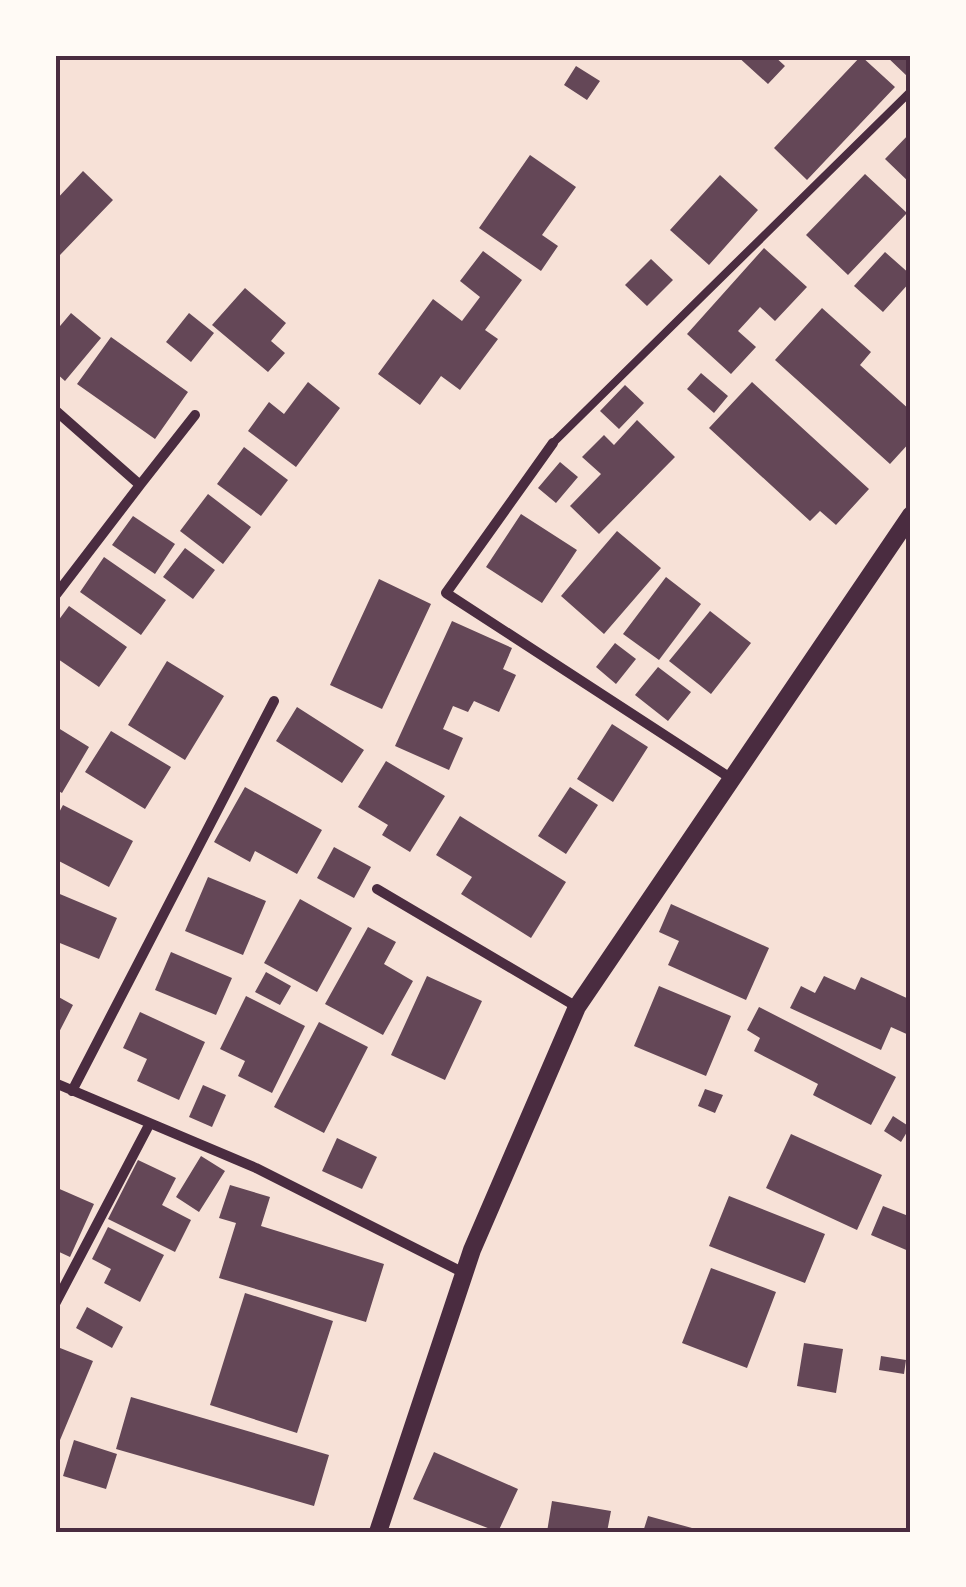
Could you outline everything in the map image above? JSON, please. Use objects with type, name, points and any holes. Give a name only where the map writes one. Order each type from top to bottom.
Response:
[{"type":"street","points":[[55,410],[140,485]]},
{"type":"street","points":[[55,596],[195,415]]},
{"type":"street","points":[[553,443],[446,594],[732,779]]},
{"type":"street","points":[[378,1532],[464,1273],[577,1007],[911,515]]},
{"type":"street","points":[[72,1091],[274,701]]},
{"type":"street","points":[[376,888],[577,1007]]},
{"type":"street","points":[[55,1084],[256,1168],[464,1273]]},
{"type":"street","points":[[55,1304],[149,1125]]},
{"type":"lane","points":[[553,443],[911,91]]},
{"type":"building","points":[[736,55],[773,55],[785,66],[768,84]]},
{"type":"building","points":[[885,55],[911,55],[908,77]]},
{"type":"building","points":[[861,56],[895,87],[807,180],[774,148]]},
{"type":"building","points":[[576,66],[600,81],[587,100],[564,85]]},
{"type":"building","points":[[911,132],[911,184],[885,159]]},
{"type":"building","points":[[530,155],[576,187],[542,235],[558,246],[541,271],[479,228]]},
{"type":"building","points":[[83,171],[113,200],[60,255],[55,250],[55,201]]},
{"type":"building","points":[[865,174],[907,213],[848,275],[806,235]]},
{"type":"building","points":[[720,175],[758,210],[709,265],[670,230]]},
{"type":"building","points":[[764,248],[807,287],[775,321],[760,307],[738,331],[756,347],[731,374],[687,334]]},
{"type":"building","points":[[483,251],[522,280],[485,330],[498,339],[460,390],[441,376],[420,405],[378,374],[433,299],[462,321],[480,297],[460,281]]},
{"type":"building","points":[[885,252],[911,275],[911,281],[883,312],[854,286]]},
{"type":"building","points":[[651,259],[673,280],[647,306],[625,285]]},
{"type":"building","points":[[245,288],[286,323],[271,341],[285,353],[268,372],[212,325]]},
{"type":"building","points":[[822,308],[871,352],[860,365],[911,411],[911,441],[890,464],[775,360]]},
{"type":"building","points":[[71,313],[101,338],[65,381],[55,372],[55,332]]},
{"type":"building","points":[[189,313],[214,333],[191,362],[166,342]]},
{"type":"building","points":[[111,337],[188,392],[155,439],[77,384]]},
{"type":"building","points":[[701,373],[728,396],[714,413],[687,389]]},
{"type":"building","points":[[308,382],[340,408],[296,467],[248,431],[269,402],[284,414]]},
{"type":"building","points":[[752,382],[869,489],[836,525],[820,511],[810,521],[709,428]]},
{"type":"building","points":[[625,385],[644,403],[619,429],[600,411]]},
{"type":"building","points":[[637,420],[675,457],[599,534],[570,506],[601,474],[582,457],[604,435],[614,445]]},
{"type":"building","points":[[244,447],[288,480],[261,516],[217,484]]},
{"type":"building","points":[[560,462],[578,477],[556,503],[538,488]]},
{"type":"building","points":[[208,494],[251,527],[223,564],[180,531]]},
{"type":"building","points":[[521,514],[577,550],[542,603],[486,567]]},
{"type":"building","points":[[133,516],[175,544],[155,574],[112,545]]},
{"type":"building","points":[[617,531],[661,568],[604,634],[561,596]]},
{"type":"building","points":[[185,548],[215,570],[193,599],[163,577]]},
{"type":"building","points":[[104,557],[166,600],[141,635],[80,592]]},
{"type":"building","points":[[666,577],[701,604],[659,660],[623,634]]},
{"type":"building","points":[[379,579],[431,604],[382,709],[330,685]]},
{"type":"building","points":[[69,606],[127,647],[99,687],[55,657],[55,625]]},
{"type":"building","points":[[710,611],[751,643],[711,694],[669,661]]},
{"type":"building","points":[[452,621],[512,648],[503,669],[516,675],[499,712],[474,701],[468,712],[453,706],[443,729],[463,738],[449,770],[395,746]]},
{"type":"building","points":[[615,643],[636,659],[616,684],[596,667]]},
{"type":"building","points":[[167,661],[224,696],[185,760],[128,725]]},
{"type":"building","points":[[658,667],[691,692],[668,721],[635,695]]},
{"type":"building","points":[[297,707],[364,750],[342,783],[276,741]]},
{"type":"building","points":[[612,724],[648,747],[613,802],[577,779]]},
{"type":"building","points":[[55,726],[89,747],[62,793],[55,789]]},
{"type":"building","points":[[111,731],[171,767],[145,809],[85,772]]},
{"type":"building","points":[[386,761],[445,796],[410,852],[382,835],[388,825],[358,807]]},
{"type":"building","points":[[245,787],[322,830],[297,874],[255,851],[250,862],[214,842]]},
{"type":"building","points":[[570,787],[598,805],[566,854],[538,836]]},
{"type":"building","points":[[63,805],[133,841],[109,887],[55,859],[55,820]]},
{"type":"building","points":[[460,816],[566,882],[531,938],[461,894],[472,877],[436,855]]},
{"type":"building","points":[[334,847],[371,867],[354,898],[317,878]]},
{"type":"building","points":[[208,877],[266,901],[243,955],[185,931]]},
{"type":"building","points":[[55,892],[117,918],[99,959],[55,941]]},
{"type":"building","points":[[300,899],[352,928],[317,992],[264,963]]},
{"type":"building","points":[[671,904],[769,948],[746,1000],[668,965],[679,941],[659,932]]},
{"type":"building","points":[[368,927],[396,942],[384,964],[413,981],[383,1035],[325,1004]]},
{"type":"building","points":[[171,952],[232,978],[216,1015],[155,990]]},
{"type":"building","points":[[266,972],[291,986],[280,1005],[255,992]]},
{"type":"building","points":[[427,976],[482,1001],[445,1080],[391,1055]]},
{"type":"building","points":[[824,976],[855,990],[861,977],[911,1000],[911,1036],[891,1027],[881,1050],[790,1008],[801,986],[815,993]]},
{"type":"building","points":[[659,986],[731,1016],[706,1076],[634,1046]]},
{"type":"building","points":[[55,995],[73,1005],[55,1040]]},
{"type":"building","points":[[246,996],[305,1026],[272,1093],[238,1076],[245,1061],[220,1049]]},
{"type":"building","points":[[759,1007],[896,1077],[871,1125],[813,1095],[818,1084],[754,1051],[760,1038],[747,1030]]},
{"type":"building","points":[[140,1012],[205,1042],[179,1100],[137,1081],[147,1059],[123,1048]]},
{"type":"building","points":[[319,1022],[368,1047],[324,1133],[274,1107]]},
{"type":"building","points":[[203,1085],[226,1095],[212,1127],[189,1117]]},
{"type":"building","points":[[705,1089],[723,1095],[715,1113],[698,1106]]},
{"type":"building","points":[[893,1116],[910,1127],[901,1142],[884,1131]]},
{"type":"building","points":[[791,1134],[882,1175],[857,1230],[766,1188]]},
{"type":"building","points":[[337,1138],[377,1157],[362,1189],[322,1171]]},
{"type":"building","points":[[201,1156],[225,1171],[199,1212],[176,1197]]},
{"type":"building","points":[[138,1160],[176,1178],[162,1205],[191,1220],[175,1252],[108,1219]]},
{"type":"building","points":[[230,1185],[270,1197],[261,1226],[384,1264],[366,1322],[219,1278],[236,1223],[219,1218]]},
{"type":"building","points":[[55,1187],[94,1204],[70,1257],[55,1250]]},
{"type":"building","points":[[729,1196],[825,1234],[805,1283],[709,1246]]},
{"type":"building","points":[[883,1206],[911,1217],[911,1252],[871,1235]]},
{"type":"building","points":[[108,1227],[164,1255],[140,1302],[104,1283],[111,1269],[92,1259]]},
{"type":"building","points":[[711,1268],[776,1292],[747,1368],[682,1343]]},
{"type":"building","points":[[245,1293],[333,1321],[297,1433],[210,1405]]},
{"type":"building","points":[[87,1307],[123,1327],[112,1348],[76,1328]]},
{"type":"building","points":[[804,1343],[843,1349],[836,1393],[797,1386]]},
{"type":"building","points":[[55,1346],[93,1361],[55,1452]]},
{"type":"building","points":[[881,1356],[906,1360],[904,1374],[879,1370]]},
{"type":"building","points":[[131,1397],[329,1455],[314,1506],[116,1449]]},
{"type":"building","points":[[74,1440],[117,1454],[106,1489],[63,1476]]},
{"type":"building","points":[[434,1452],[518,1489],[498,1532],[413,1499]]},
{"type":"building","points":[[552,1501],[611,1511],[607,1532],[547,1532]]},
{"type":"building","points":[[648,1516],[703,1531],[643,1532]]}]
